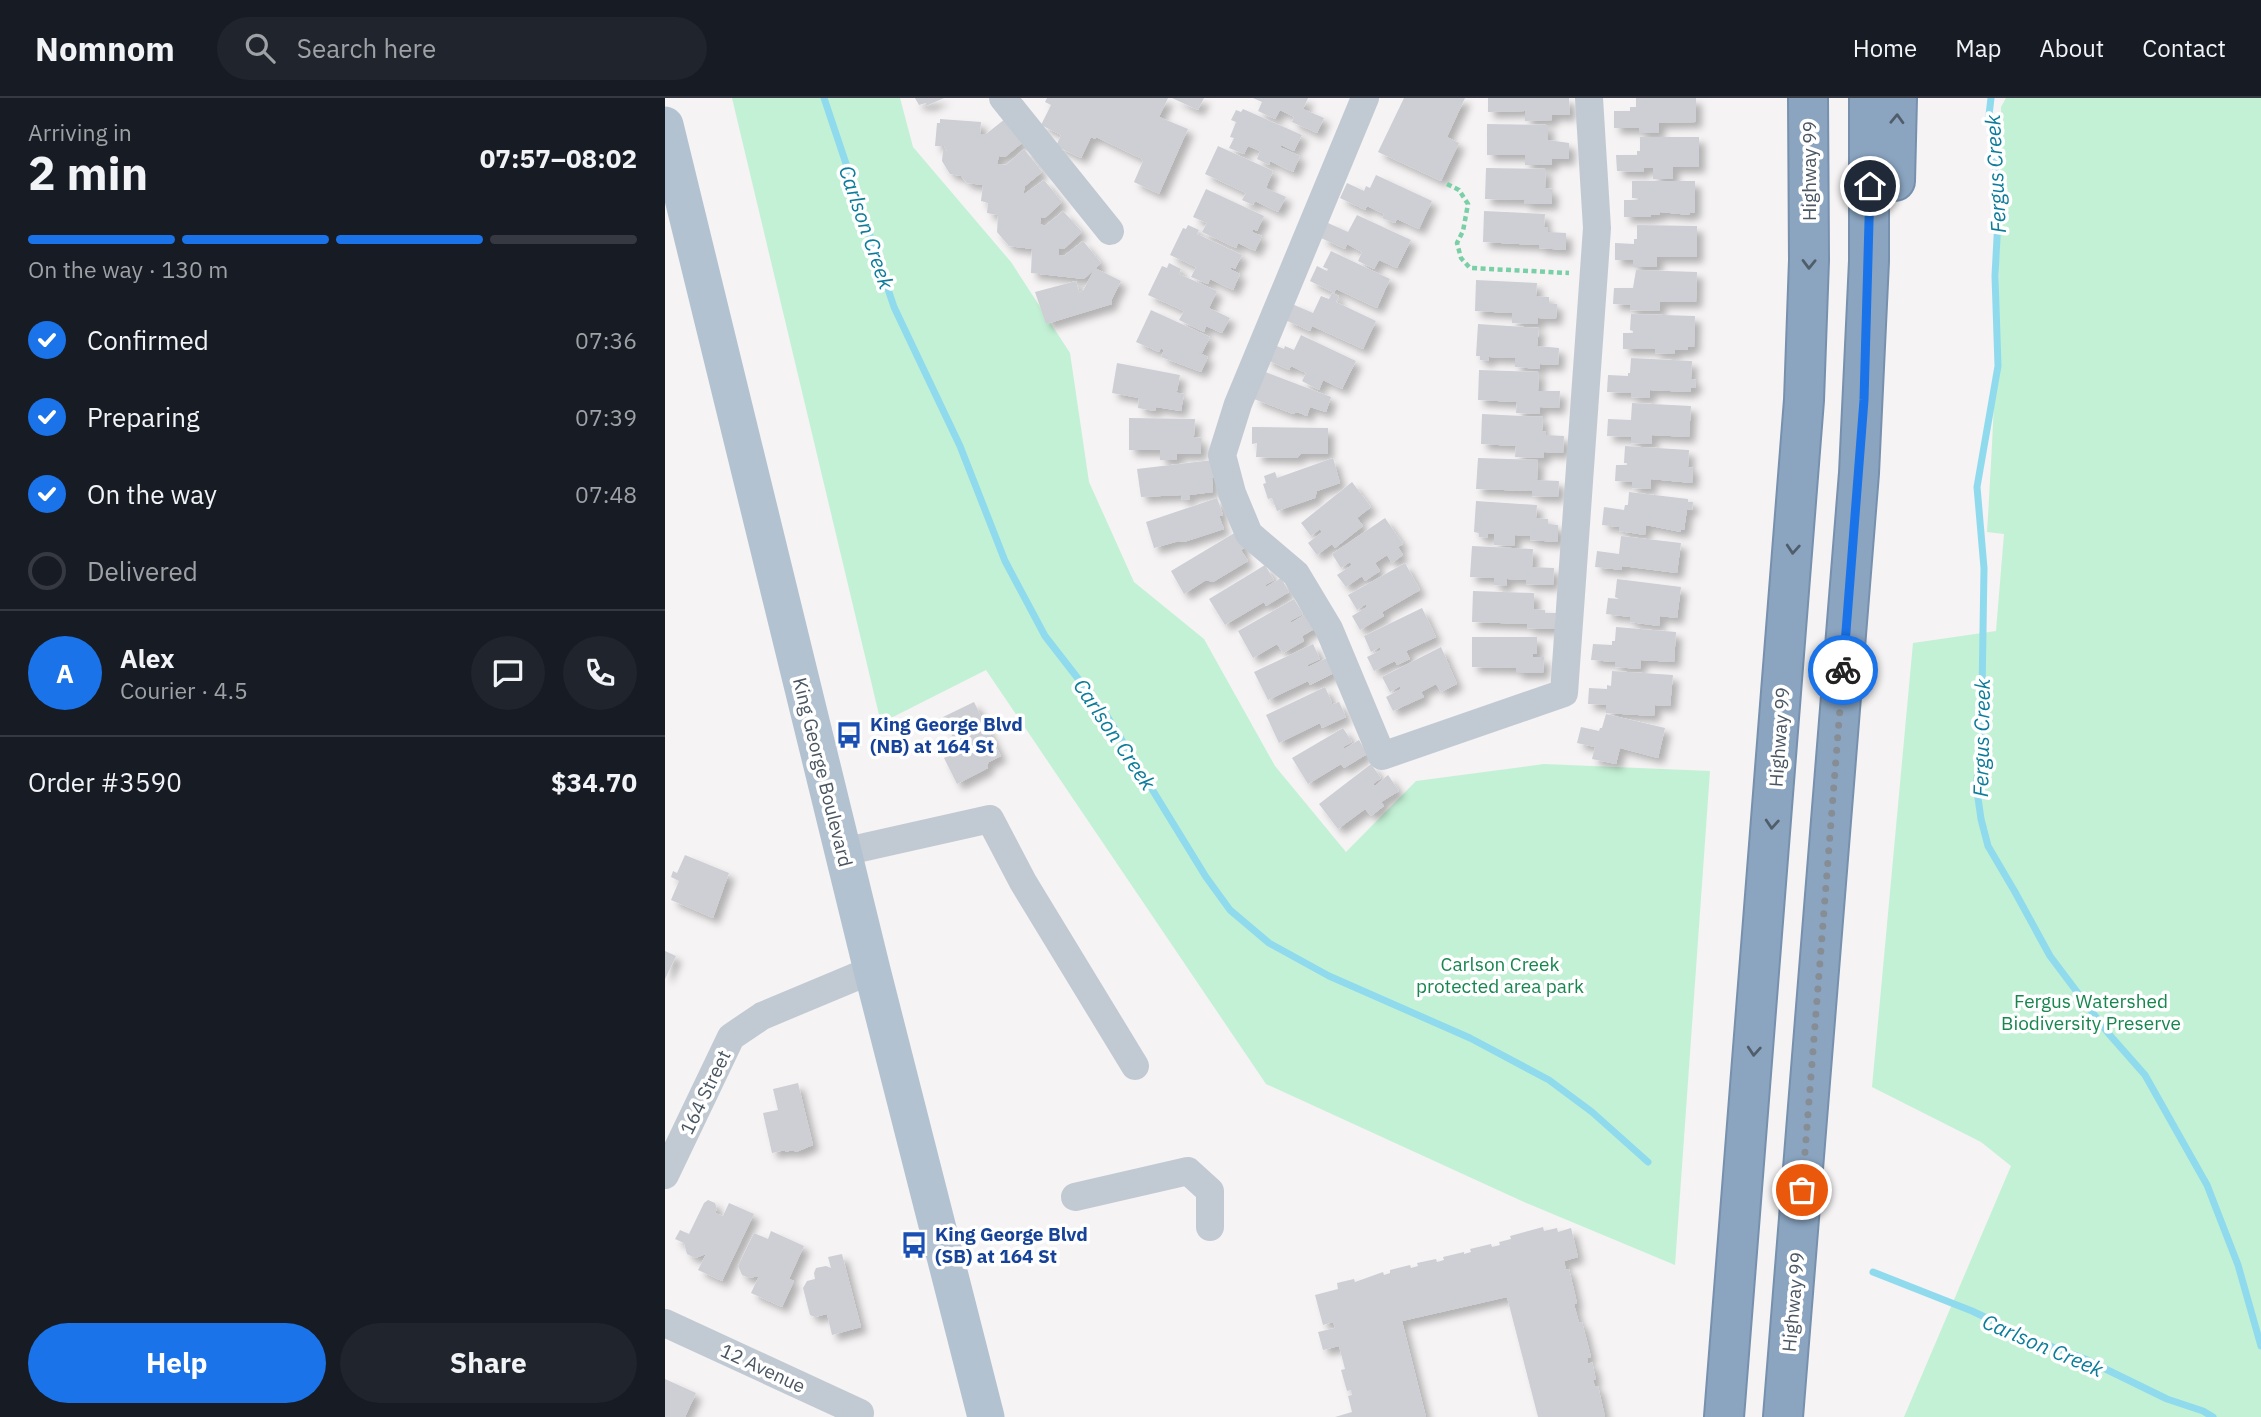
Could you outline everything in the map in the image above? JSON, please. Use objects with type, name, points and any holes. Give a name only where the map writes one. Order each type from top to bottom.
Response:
[{"type":"highway","name":"Highway 99","points":[[1724,1417],[1804,400],[1809,260],[1808,98]]},
{"type":"highway","name":"Highway 99","points":[[1783,1417],[1859,473],[1867,332],[1869,98]]},
{"type":"highway","points":[[1847,625],[1890,272],[1897,98]]},
{"type":"highway","points":[[1706,1417],[1745,1159]]},
{"type":"main road","name":"King George Boulevard","points":[[665,125],[872,970],[986,1417]]},
{"type":"street","points":[[1003,98],[1110,231]]},
{"type":"street","points":[[1365,98],[1238,404],[1222,455],[1232,493],[1249,534],[1296,573],[1329,629],[1382,756],[1564,693],[1597,229],[1589,98]]},
{"type":"street","points":[[843,852],[989,819],[1023,882],[1135,1066]]},
{"type":"street","name":"164 Street","points":[[665,1175],[731,1037],[762,1016],[872,970]]},
{"type":"street","points":[[1075,1197],[1188,1171],[1210,1191],[1210,1227]]},
{"type":"street","name":"12 Avenue","points":[[665,1323],[860,1413]]},
{"type":"path","points":[[1447,184],[1459,190],[1468,204],[1463,231],[1457,243],[1461,258],[1470,268],[1594,274]]},
{"type":"green space","name":"Carlson Creek protected area park","points":[[732,98],[900,98],[913,147],[1011,262],[1070,353],[1089,482],[1134,582],[1204,639],[1275,766],[1346,852],[1416,781],[1544,764],[1710,771],[1675,1265],[1524,1202],[1266,1084],[986,670],[881,723]]},
{"type":"green space","name":"Fergus Watershed Biodiversity Preserve","points":[[2006,98],[2261,98],[2261,1417],[1904,1417],[2011,1166],[1981,1142],[1872,1087],[1913,643],[1996,631],[2004,534],[1987,532],[1997,320],[2001,107]]},
{"type":"building","points":[[915,98],[944,98],[926,106],[926,103],[919,105]]},
{"type":"building","points":[[1047,98],[1168,98],[1159,117],[1188,129],[1159,194],[1134,182],[1143,161],[1140,158],[1096,137],[1091,137],[1081,158],[1056,146],[1061,135],[1041,125],[1051,105],[1045,102]]},
{"type":"building","points":[[1172,98],[1204,98],[1198,110]]},
{"type":"building","points":[[1253,98],[1308,98],[1303,109],[1324,118],[1317,133],[1292,122],[1294,117],[1280,110],[1275,119],[1258,111],[1262,102]]},
{"type":"building","points":[[1404,98],[1465,98],[1447,137],[1459,143],[1441,181],[1378,152]]},
{"type":"building","points":[[1488,98],[1569,98],[1570,115],[1552,115],[1552,120],[1525,121],[1525,111],[1488,112]]},
{"type":"building","points":[[1636,98],[1696,98],[1696,122],[1659,123],[1659,133],[1639,133],[1639,128],[1614,128],[1614,111],[1630,111],[1630,107],[1636,107]]},
{"type":"building","points":[[1243,109],[1302,135],[1294,151],[1281,145],[1280,147],[1300,156],[1293,172],[1270,161],[1269,165],[1257,159],[1260,151],[1248,146],[1244,154],[1229,148],[1234,138],[1230,137],[1236,122],[1231,120],[1236,110],[1241,112]]},
{"type":"building","points":[[940,119],[981,122],[980,134],[986,134],[1005,119],[1023,142],[1005,157],[999,156],[997,164],[1006,165],[1024,149],[1042,172],[1025,186],[1023,195],[1044,180],[1062,202],[1045,218],[1041,217],[1040,224],[1045,226],[1063,211],[1082,232],[1064,249],[1059,248],[1059,255],[1064,256],[1083,241],[1101,263],[1084,279],[1031,273],[1032,249],[1009,246],[997,232],[998,215],[987,213],[988,203],[981,201],[983,185],[967,183],[961,176],[950,174],[942,161],[943,151],[947,151],[944,146],[935,146],[937,123],[940,123]]},
{"type":"building","points":[[1487,124],[1548,125],[1548,140],[1569,143],[1569,159],[1552,159],[1552,165],[1525,165],[1525,155],[1487,155]]},
{"type":"building","points":[[1640,137],[1699,137],[1699,167],[1673,167],[1673,179],[1653,179],[1653,168],[1644,168],[1644,172],[1617,171],[1616,155],[1637,155],[1637,151],[1640,151]]},
{"type":"building","points":[[1218,146],[1273,171],[1266,188],[1286,197],[1278,212],[1255,201],[1253,205],[1242,200],[1246,193],[1205,174]]},
{"type":"building","points":[[1486,168],[1546,169],[1545,188],[1552,189],[1552,204],[1485,199]]},
{"type":"building","points":[[1376,175],[1432,201],[1419,229],[1397,219],[1395,223],[1382,218],[1384,214],[1367,206],[1365,210],[1340,198],[1347,183],[1364,191],[1366,186],[1370,188]]},
{"type":"building","points":[[1632,181],[1695,181],[1695,212],[1690,215],[1660,212],[1660,215],[1651,217],[1624,217],[1624,200],[1640,200],[1632,198]]},
{"type":"building","points":[[1206,189],[1264,216],[1257,231],[1253,229],[1252,232],[1262,236],[1255,251],[1238,243],[1236,248],[1202,232],[1207,223],[1193,217]]},
{"type":"building","points":[[1484,211],[1545,214],[1544,227],[1548,227],[1548,232],[1566,233],[1566,250],[1539,248],[1539,245],[1483,242]]},
{"type":"building","points":[[1357,215],[1411,240],[1397,268],[1379,260],[1374,269],[1358,261],[1362,252],[1347,244],[1345,249],[1321,238],[1328,223],[1348,232]]},
{"type":"building","points":[[1188,225],[1199,230],[1197,234],[1242,255],[1235,269],[1230,269],[1240,274],[1233,290],[1210,279],[1208,284],[1191,277],[1196,267],[1170,255],[1183,228],[1186,229]]},
{"type":"building","points":[[1637,225],[1697,226],[1697,257],[1657,257],[1657,267],[1633,267],[1633,260],[1615,260],[1615,243],[1634,244],[1634,239],[1637,239]]},
{"type":"building","points":[[1331,251],[1390,279],[1377,308],[1336,289],[1334,293],[1310,281],[1317,266],[1327,271],[1328,269],[1323,267]]},
{"type":"building","points":[[1169,263],[1181,269],[1179,274],[1217,291],[1209,308],[1230,318],[1222,333],[1206,326],[1204,332],[1179,320],[1184,311],[1148,295],[1162,266],[1167,268]]},
{"type":"building","points":[[1095,268],[1121,281],[1112,304],[1046,324],[1035,292],[1076,281],[1079,292],[1083,291]]},
{"type":"building","points":[[1636,270],[1697,272],[1696,302],[1660,302],[1660,311],[1630,310],[1630,305],[1613,304],[1614,288],[1633,288]]},
{"type":"building","points":[[1476,280],[1537,283],[1536,296],[1549,297],[1549,303],[1557,304],[1556,319],[1538,318],[1538,324],[1512,323],[1512,313],[1475,311]]},
{"type":"building","points":[[1332,293],[1339,296],[1336,302],[1376,321],[1363,349],[1312,326],[1310,331],[1285,320],[1292,304],[1313,313],[1321,296],[1329,299]]},
{"type":"building","points":[[1151,310],[1210,337],[1202,353],[1191,349],[1208,357],[1201,372],[1161,357],[1164,350],[1161,348],[1159,352],[1136,342]]},
{"type":"building","points":[[1631,314],[1695,316],[1694,347],[1675,350],[1675,354],[1655,353],[1655,349],[1623,349],[1623,333],[1633,333],[1630,330]]},
{"type":"building","points":[[1478,324],[1539,328],[1537,346],[1559,348],[1558,365],[1540,364],[1540,369],[1515,367],[1515,358],[1489,357],[1488,361],[1480,360],[1480,356],[1476,356]]},
{"type":"building","points":[[1301,335],[1356,361],[1342,389],[1323,380],[1319,390],[1302,381],[1306,373],[1291,366],[1289,370],[1265,359],[1272,344],[1294,350]]},
{"type":"building","points":[[1631,358],[1692,361],[1691,379],[1696,380],[1695,388],[1691,388],[1690,392],[1650,390],[1650,398],[1631,397],[1631,393],[1607,392],[1608,375],[1628,376]]},
{"type":"building","points":[[1117,363],[1180,375],[1177,391],[1173,392],[1184,394],[1181,411],[1156,407],[1155,411],[1138,408],[1139,398],[1112,393]]},
{"type":"building","points":[[1260,370],[1331,397],[1326,412],[1310,407],[1307,416],[1297,412],[1293,414],[1254,399]]},
{"type":"building","points":[[1479,370],[1539,372],[1538,391],[1560,391],[1559,408],[1540,407],[1540,414],[1516,413],[1517,402],[1478,400]]},
{"type":"building","points":[[1632,403],[1691,406],[1689,437],[1652,435],[1652,444],[1631,443],[1631,437],[1607,436],[1608,419],[1631,420]]},
{"type":"building","points":[[1482,414],[1543,417],[1542,431],[1546,432],[1546,435],[1564,436],[1563,453],[1544,452],[1544,458],[1515,457],[1516,446],[1481,444]]},
{"type":"building","points":[[1129,418],[1195,419],[1194,436],[1190,437],[1201,438],[1201,454],[1177,454],[1177,460],[1160,460],[1160,450],[1129,450]]},
{"type":"building","points":[[1252,427],[1328,428],[1328,454],[1301,454],[1297,458],[1256,457],[1257,443],[1252,444]]},
{"type":"building","points":[[1625,446],[1689,450],[1688,467],[1693,468],[1692,483],[1651,479],[1651,489],[1632,488],[1632,482],[1615,481],[1616,465],[1627,465],[1624,463]]},
{"type":"building","points":[[1333,458],[1340,483],[1317,491],[1315,498],[1277,511],[1272,498],[1268,499],[1263,484],[1266,483],[1264,476],[1275,472],[1277,478]]},
{"type":"building","points":[[1478,458],[1538,460],[1537,480],[1559,481],[1558,497],[1532,496],[1532,491],[1476,489]]},
{"type":"building","points":[[1213,460],[1213,492],[1189,495],[1190,499],[1182,500],[1181,495],[1141,497],[1137,469]]},
{"type":"building","points":[[1352,482],[1371,507],[1357,518],[1363,526],[1335,548],[1332,544],[1317,555],[1308,543],[1322,532],[1320,529],[1311,536],[1301,523]]},
{"type":"building","points":[[1629,492],[1688,499],[1688,502],[1693,502],[1692,510],[1687,509],[1684,530],[1681,532],[1646,525],[1645,535],[1602,525],[1604,507],[1624,510],[1625,505],[1628,505]]},
{"type":"building","points":[[1217,498],[1223,515],[1219,516],[1224,529],[1154,548],[1146,522]]},
{"type":"building","points":[[1476,501],[1537,505],[1536,518],[1548,519],[1548,524],[1558,525],[1558,542],[1530,540],[1530,536],[1515,535],[1514,546],[1494,545],[1494,534],[1488,534],[1488,538],[1479,537],[1479,533],[1474,532]]},
{"type":"building","points":[[1385,518],[1403,544],[1398,547],[1403,555],[1392,563],[1387,555],[1375,563],[1380,571],[1365,581],[1362,576],[1346,587],[1337,575],[1352,565],[1350,562],[1341,568],[1332,554]]},
{"type":"building","points":[[1236,532],[1245,547],[1241,550],[1248,561],[1213,582],[1206,580],[1184,594],[1171,571]]},
{"type":"building","points":[[1621,536],[1681,543],[1677,573],[1622,566],[1622,570],[1595,567],[1597,551],[1619,554]]},
{"type":"building","points":[[1472,546],[1533,549],[1532,567],[1554,568],[1553,585],[1526,584],[1526,580],[1507,579],[1506,586],[1494,585],[1494,578],[1470,577]]},
{"type":"building","points":[[1405,563],[1420,590],[1382,612],[1384,616],[1360,630],[1352,616],[1367,607],[1366,604],[1357,610],[1348,595]]},
{"type":"building","points":[[1265,565],[1274,580],[1265,585],[1266,587],[1281,578],[1289,592],[1266,606],[1264,602],[1225,625],[1209,599]]},
{"type":"building","points":[[1617,579],[1681,587],[1677,618],[1660,616],[1659,626],[1630,622],[1630,617],[1606,614],[1608,598],[1619,599],[1615,597]]},
{"type":"building","points":[[1473,591],[1534,593],[1534,609],[1556,613],[1555,629],[1527,628],[1528,624],[1472,622]]},
{"type":"building","points":[[1294,599],[1303,614],[1290,621],[1291,623],[1309,612],[1318,627],[1302,636],[1304,641],[1283,653],[1277,644],[1253,658],[1238,631]]},
{"type":"building","points":[[1422,608],[1436,637],[1406,651],[1410,659],[1397,665],[1395,661],[1374,671],[1367,657],[1381,650],[1380,647],[1371,652],[1364,636]]},
{"type":"building","points":[[1616,627],[1676,632],[1674,662],[1641,660],[1640,669],[1615,667],[1615,662],[1591,660],[1593,644],[1612,645]]},
{"type":"building","points":[[1472,637],[1537,637],[1537,654],[1533,654],[1533,657],[1544,657],[1543,673],[1516,673],[1516,668],[1472,667]]},
{"type":"building","points":[[1313,644],[1320,659],[1307,665],[1308,667],[1327,658],[1334,673],[1310,685],[1308,681],[1268,700],[1254,672]]},
{"type":"building","points":[[1441,647],[1457,684],[1441,692],[1436,684],[1421,692],[1424,697],[1393,711],[1386,697],[1401,689],[1400,686],[1390,692],[1382,677]]},
{"type":"building","points":[[1612,671],[1673,675],[1670,706],[1655,705],[1654,716],[1606,713],[1606,705],[1588,704],[1589,688],[1607,689],[1607,685],[1611,686]]},
{"type":"building","points":[[1325,687],[1332,703],[1322,708],[1339,702],[1346,717],[1322,728],[1320,723],[1279,743],[1266,715]]},
{"type":"building","points":[[974,702],[1001,756],[989,762],[988,768],[957,784],[944,758],[959,750],[943,717]]},
{"type":"building","points":[[1606,714],[1665,728],[1658,758],[1620,748],[1616,764],[1592,759],[1595,747],[1577,743],[1581,727],[1599,731]]},
{"type":"building","points":[[1343,728],[1352,742],[1343,747],[1344,749],[1359,740],[1367,754],[1344,768],[1341,764],[1308,784],[1292,758]]},
{"type":"building","points":[[1371,764],[1381,778],[1373,784],[1375,786],[1388,775],[1399,791],[1381,802],[1384,806],[1371,816],[1365,809],[1338,829],[1319,804]]},
{"type":"building","points":[[685,855],[729,873],[713,918],[671,900],[679,881],[671,877],[673,871],[677,873]]},
{"type":"building","points":[[665,951],[676,956],[665,979]]},
{"type":"building","points":[[798,1083],[813,1145],[796,1152],[785,1150],[772,1153],[763,1113],[778,1110],[773,1089]]},
{"type":"building","points":[[708,1200],[715,1203],[715,1213],[723,1216],[729,1203],[754,1214],[722,1281],[698,1270],[706,1254],[695,1258],[687,1254],[684,1243],[675,1239],[680,1230],[689,1234]]},
{"type":"building","points":[[1543,1227],[1544,1231],[1557,1228],[1558,1232],[1571,1228],[1578,1257],[1564,1261],[1566,1270],[1569,1269],[1577,1303],[1574,1304],[1579,1323],[1582,1322],[1591,1357],[1587,1358],[1588,1364],[1592,1362],[1596,1380],[1593,1380],[1595,1387],[1598,1386],[1605,1417],[1538,1417],[1507,1297],[1402,1321],[1426,1417],[1335,1417],[1352,1412],[1348,1396],[1352,1395],[1351,1390],[1347,1391],[1341,1370],[1345,1369],[1339,1346],[1323,1350],[1318,1332],[1335,1328],[1333,1322],[1323,1325],[1315,1295],[1338,1289],[1337,1283],[1354,1279],[1355,1282],[1383,1272],[1384,1275],[1390,1273],[1390,1270],[1410,1265],[1411,1268],[1418,1266],[1417,1263],[1444,1260],[1443,1257],[1471,1252],[1470,1249],[1491,1244],[1492,1247],[1500,1245],[1499,1242],[1511,1239],[1510,1236]]},
{"type":"building","points":[[771,1231],[804,1246],[789,1279],[794,1281],[782,1307],[751,1293],[759,1276],[749,1278],[742,1275],[738,1266],[754,1233],[768,1239]]},
{"type":"building","points":[[842,1254],[861,1327],[832,1335],[827,1314],[815,1317],[810,1315],[803,1288],[807,1281],[815,1279],[816,1268],[831,1268],[828,1257]]},
{"type":"building","points":[[665,1379],[696,1393],[685,1417],[665,1417]]},
{"type":"waterway","name":"Carlson Creek","points":[[824,98],[894,307],[960,446],[1005,561],[1045,636],[1107,716],[1206,877],[1230,910],[1269,943],[1329,976],[1470,1038],[1549,1080],[1592,1112],[1648,1162]]},
{"type":"waterway","name":"Fergus Creek","points":[[1991,98],[1989,115],[1999,200],[1995,276],[1998,366],[1977,487],[1984,568],[1981,757],[1976,784],[1981,819],[1988,846],[2050,956],[2108,1033],[2145,1075],[2207,1185],[2238,1265],[2261,1346]]},
{"type":"waterway","name":"Carlson Creek","points":[[1873,1272],[2085,1359],[2167,1399],[2213,1417]]},
{"type":"way so far","points":[[1802,1190],[1843,670]]},
{"type":"place","name":"King George Blvd (NB) at 164 St","points":[[849,735]]},
{"type":"place","name":"King George Blvd (SB) at 164 St","points":[[914,1245]]},
{"type":"route","points":[[1843,670],[1864,400],[1870,186]]}]
